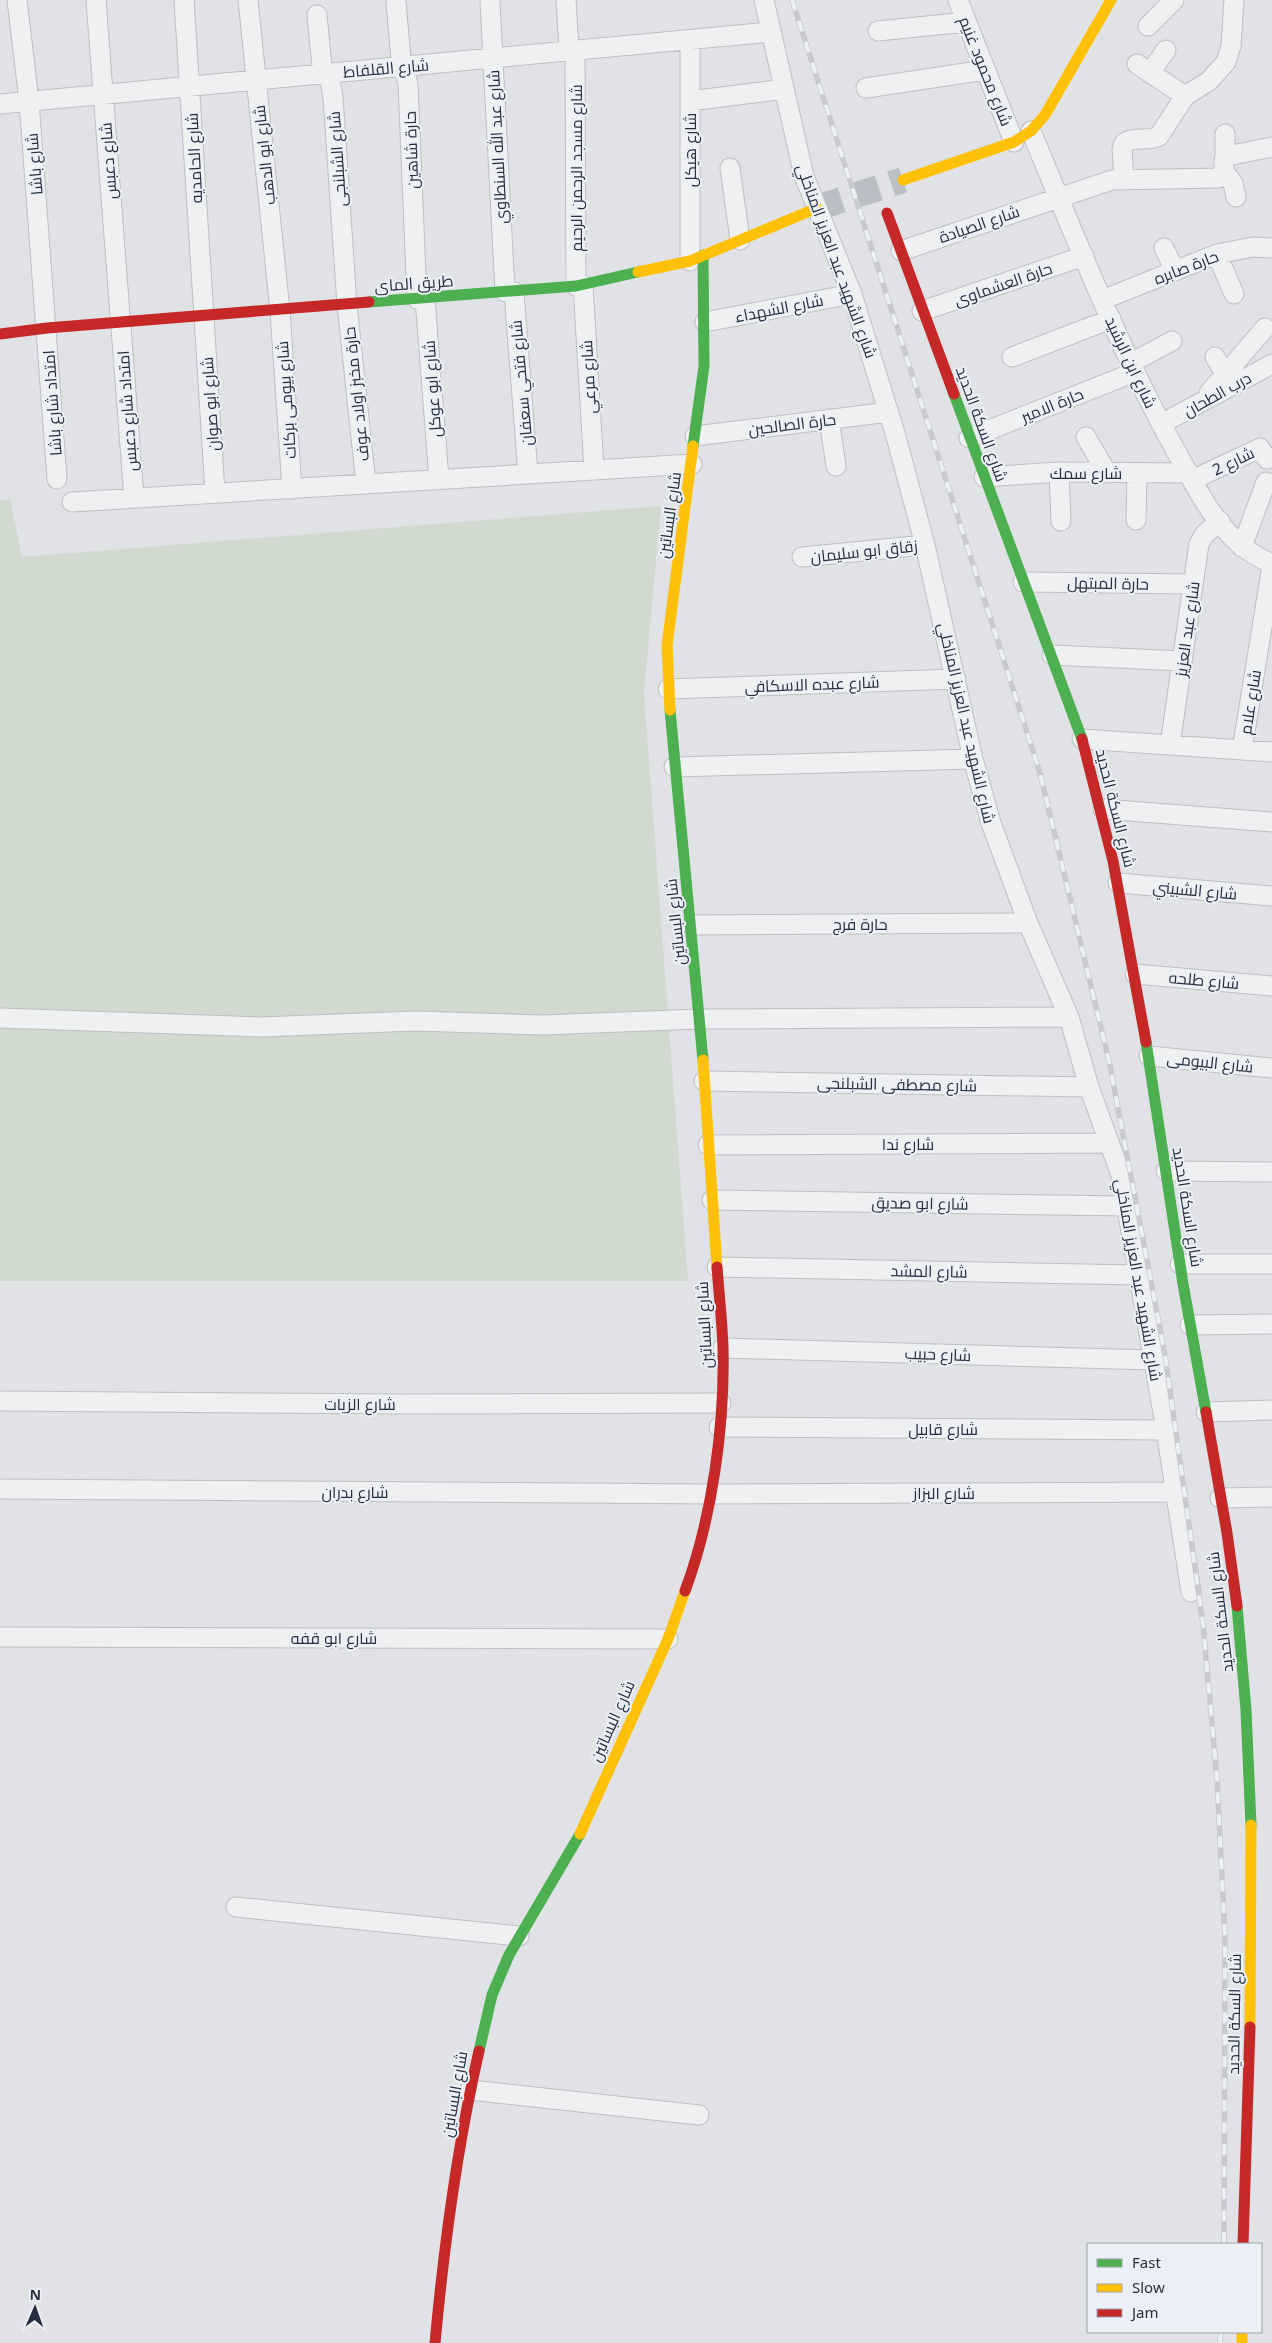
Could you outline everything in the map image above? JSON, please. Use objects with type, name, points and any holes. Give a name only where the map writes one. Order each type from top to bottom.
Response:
[{"type":"street","name":"شارع باشا","points":[[17,0],[29,101],[48,328]]},
{"type":"street","name":"شارع دعبس","points":[[96,0],[120,323]]},
{"type":"street","name":"شارع الحامديه","points":[[184,0],[204,316]]},
{"type":"street","name":"شارع ابو الدهب","points":[[248,0],[280,311]]},
{"type":"street","name":"شارع مسجد الرحمن الرحيم","points":[[566,0],[572,50],[580,286]]},
{"type":"street","name":"شارع الشهيد عبد العزيز المناخلي","points":[[764,0],[804,176],[852,294],[889,412],[925,545],[973,759],[991,823],[1028,924],[1069,1017],[1089,1087],[1121,1175],[1140,1275],[1191,1592]]},
{"type":"street","name":"شارع محمود غنيم","points":[[958,0],[1014,142]]},
{"type":"street","points":[[903,180],[1014,142],[1031,131],[1045,115],[1111,0]]},
{"type":"street","points":[[1148,26],[1174,0]]},
{"type":"street","points":[[1124,178],[1122,149],[1124,143],[1130,140],[1155,139],[1159,136],[1185,96],[1209,81],[1226,62],[1230,51],[1234,0]]},
{"type":"street","name":"حارة شاهين","points":[[396,2],[399,47],[408,84],[421,299]]},
{"type":"street","name":"شارع عبد الله السنطاوي","points":[[490,2],[509,292]]},
{"type":"street","name":"شارع الشبلنجى","points":[[318,15],[322,66],[330,81],[333,97],[347,305]]},
{"type":"street","points":[[878,32],[966,22]]},
{"type":"street","name":"شارع القلفاط","points":[[0,104],[257,82],[771,32]]},
{"type":"street","name":"شارع هيكل","points":[[690,40],[690,101],[696,258]]},
{"type":"street","points":[[1166,50],[1144,68],[1185,96]]},
{"type":"street","points":[[866,88],[986,70]]},
{"type":"street","points":[[690,101],[784,89]]},
{"type":"street","name":"شارع ابن الرشيد","points":[[1031,131],[1102,300],[1133,368],[1190,477],[1220,521],[1242,547],[1272,565]]},
{"type":"street","points":[[1225,134],[1224,165],[1233,183],[1236,197]]},
{"type":"street","name":"شارع الصيادة","points":[[901,251],[1058,196],[1112,180],[1124,178],[1218,178],[1229,155],[1272,147]]},
{"type":"street","points":[[730,168],[740,240]]},
{"type":"street","name":"طريق الماى","points":[[0,334],[48,328],[580,286],[696,258],[817,208]]},
{"type":"street","name":"شارع السكة الحديد","points":[[888,213],[922,311],[1082,739],[1103,809],[1135,974],[1240,1630],[1249,1793],[1250,2048],[1243,2243]]},
{"type":"street","name":"حارة صابره","points":[[1102,300],[1217,254],[1252,247],[1272,248]]},
{"type":"street","points":[[1164,248],[1174,271]]},
{"type":"street","points":[[1217,254],[1234,294]]},
{"type":"street","name":"حارة العشماوى","points":[[922,311],[1084,256]]},
{"type":"street","name":"شارع البساتين","points":[[435,2343],[443,2258],[470,2090],[492,1995],[519,1936],[552,1884],[582,1830],[668,1639],[696,1559],[711,1494],[721,1403],[723,1348],[700,1019],[692,925],[674,767],[668,689],[668,645],[696,436],[704,356],[705,322],[696,258]]},
{"type":"street","name":"شارع مرعي","points":[[580,286],[594,470]]},
{"type":"street","name":"شارع فتحي سعفان","points":[[509,292],[528,474]]},
{"type":"street","name":"شارع الشهداء","points":[[705,322],[852,294]]},
{"type":"street","name":"شارع ابو عوكل","points":[[421,299],[439,480]]},
{"type":"street","name":"حارة مخبز اولاد عوف","points":[[347,305],[366,484]]},
{"type":"street","name":"شارع بيومى بركات","points":[[280,311],[292,489]]},
{"type":"street","name":"شارع ابو صوان","points":[[204,316],[215,493]]},
{"type":"street","points":[[1012,357],[1111,319]]},
{"type":"street","name":"امتداد شارع دعبس","points":[[120,323],[134,498]]},
{"type":"street","name":"امتداد شارع باشا","points":[[48,328],[58,479]]},
{"type":"street","points":[[1199,404],[1265,328]]},
{"type":"street","name":"حارة الامير","points":[[969,438],[1133,368],[1172,341]]},
{"type":"street","points":[[1215,357],[1225,374]]},
{"type":"street","name":"درب الطحان","points":[[1161,424],[1272,364]]},
{"type":"street","name":"حارة الصالحين","points":[[696,436],[889,412]]},
{"type":"street","points":[[829,419],[836,466]]},
{"type":"street","points":[[1086,437],[1107,473]]},
{"type":"street","name":"شارع 2","points":[[1190,477],[1260,448],[1267,459]]},
{"type":"street","points":[[72,502],[692,464]]},
{"type":"street","points":[[1059,472],[1061,521]]},
{"type":"street","name":"شارع سمك","points":[[984,477],[1059,472],[1137,473],[1190,477]]},
{"type":"street","points":[[1136,520],[1137,473]]},
{"type":"street","points":[[1242,547],[1266,482]]},
{"type":"street","name":"شارع عبد العزيز","points":[[1170,745],[1199,544],[1204,535],[1220,521]]},
{"type":"street","name":"زقاق ابو سليمان","points":[[802,557],[925,545]]},
{"type":"street","name":"شارع علام","points":[[1242,750],[1272,565]]},
{"type":"street","name":"حارة المبتهل","points":[[1024,582],[1193,584]]},
{"type":"street","points":[[1052,655],[1182,661]]},
{"type":"street","name":"شارع عبده الاسكافي","points":[[668,689],[956,679]]},
{"type":"street","points":[[1082,739],[1272,752]]},
{"type":"street","points":[[674,767],[973,759]]},
{"type":"street","points":[[1103,809],[1272,822]]},
{"type":"street","name":"شارع الشبيني","points":[[1118,883],[1272,896]]},
{"type":"street","name":"حارة فرج","points":[[692,925],[1028,924]]},
{"type":"street","name":"شارع طلحه","points":[[1135,974],[1272,986]]},
{"type":"street","points":[[0,1018],[260,1027],[415,1022],[542,1025],[700,1019],[1069,1017]]},
{"type":"street","name":"شارع البيومى","points":[[1149,1056],[1272,1068]]},
{"type":"street","name":"شارع مصطفى الشبلنجى","points":[[704,1081],[1089,1087]]},
{"type":"street","name":"شارع ندا","points":[[708,1146],[1109,1142]]},
{"type":"street","points":[[1166,1171],[1272,1172]]},
{"type":"street","name":"شارع ابو صديق","points":[[712,1200],[1128,1206]]},
{"type":"street","points":[[1180,1264],[1272,1264]]},
{"type":"street","name":"شارع المشد","points":[[717,1267],[1140,1275]]},
{"type":"street","points":[[1190,1325],[1272,1324]]},
{"type":"street","name":"شارع حبيب","points":[[723,1348],[1153,1360]]},
{"type":"street","name":"شارع الزيات","points":[[0,1401],[402,1404],[721,1403]]},
{"type":"street","points":[[1206,1412],[1272,1410]]},
{"type":"street","name":"شارع قابيل","points":[[719,1427],[1166,1430]]},
{"type":"street","name":"شارع بدران","points":[[0,1489],[711,1494]]},
{"type":"street","name":"شارع البزاز","points":[[711,1494],[1176,1492]]},
{"type":"street","points":[[1220,1498],[1272,1497]]},
{"type":"street","name":"شارع ابو قفه","points":[[0,1637],[668,1639]]},
{"type":"street","points":[[236,1907],[519,1936]]},
{"type":"street","points":[[470,2090],[699,2115]]},
{"type":"shaded area","points":[[10,499],[22,557],[661,506],[644,693],[688,1281],[0,1281],[0,500]]},
{"type":"tunnel","points":[[817,208],[903,180]]},
{"type":"railway","points":[[792,0],[1040,773],[1109,1061],[1165,1355],[1203,1624],[1217,1779],[1225,1937],[1224,2243]]},
{"type":"railway","points":[[1220,2343],[1221,2333]]},
{"type":"traffic: fast","points":[[693,446],[704,366],[703,255]]},
{"type":"traffic: fast","points":[[369,302],[576,286],[638,272]]},
{"type":"traffic: fast","points":[[954,394],[1082,739]]},
{"type":"traffic: fast","points":[[670,710],[703,1060]]},
{"type":"traffic: fast","points":[[1146,1042],[1183,1284],[1206,1412]]},
{"type":"traffic: fast","points":[[1237,1606],[1246,1710],[1251,1825]]},
{"type":"traffic: fast","points":[[479,2051],[492,1995],[509,1955],[580,1834]]},
{"type":"traffic: slow","points":[[903,180],[1014,142],[1031,131],[1045,115],[1111,0]]},
{"type":"traffic: slow","points":[[638,272],[690,261],[817,208]]},
{"type":"traffic: slow","points":[[670,710],[667,645],[693,446]]},
{"type":"traffic: slow","points":[[703,1060],[717,1267]]},
{"type":"traffic: slow","points":[[580,1834],[668,1639],[685,1591]]},
{"type":"traffic: slow","points":[[1250,2027],[1251,1825]]},
{"type":"traffic: slow","points":[[1242,2333],[1242,2343]]},
{"type":"traffic: jam","points":[[887,213],[954,394]]},
{"type":"traffic: jam","points":[[0,334],[47,328],[369,302]]},
{"type":"traffic: jam","points":[[1082,739],[1113,861],[1146,1042]]},
{"type":"traffic: jam","points":[[685,1591],[703,1533],[719,1439],[722,1408],[723,1347],[717,1267]]},
{"type":"traffic: jam","points":[[1206,1412],[1227,1533],[1237,1606]]},
{"type":"traffic: jam","points":[[1243,2243],[1250,2027]]},
{"type":"traffic: jam","points":[[435,2343],[452,2196],[464,2123],[479,2051]]}]
